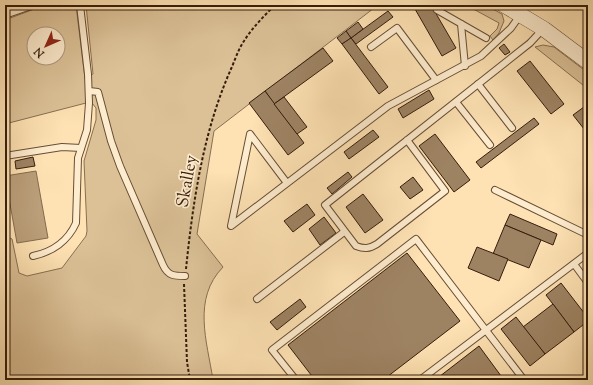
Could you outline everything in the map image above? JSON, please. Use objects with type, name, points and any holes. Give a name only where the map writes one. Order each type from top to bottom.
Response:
[{"type":"street","points":[[504,5],[544,29],[588,62]]},
{"type":"lane","points":[[5,15],[34,5]]},
{"type":"lane","points":[[33,256],[46,253],[55,248],[72,231],[76,224],[76,172],[81,148],[87,130],[89,91],[80,5]]},
{"type":"lane","points":[[437,10],[486,38]]},
{"type":"lane","points":[[287,182],[250,134],[231,226],[388,106],[465,66],[480,56],[511,28],[521,14]]},
{"type":"lane","points":[[461,24],[465,66]]},
{"type":"lane","points":[[371,46],[397,28],[436,80]]},
{"type":"lane","points":[[407,140],[445,191],[370,248],[364,249],[356,246],[325,205],[407,140],[456,102],[530,43],[544,29]]},
{"type":"lane","points":[[478,84],[512,128]]},
{"type":"lane","points":[[89,91],[98,92],[111,141],[120,166],[162,265],[167,273],[174,276],[185,276]]},
{"type":"lane","points":[[456,102],[490,145]]},
{"type":"lane","points":[[5,156],[62,147],[81,148]]},
{"type":"lane","points":[[495,190],[588,235]]},
{"type":"lane","points":[[257,298],[344,232]]},
{"type":"lane","points":[[296,380],[272,350],[416,239],[524,380]]},
{"type":"lane","points":[[420,380],[588,253]]},
{"type":"lane","points":[[574,264],[588,282]]},
{"type":"path","name":"Skalley","points":[[190,380],[187,362],[184,291],[190,225],[204,150],[223,87],[243,42],[266,13],[275,5]]},
{"type":"shaded area","points":[[45,5],[76,5],[85,79],[93,74],[86,5],[378,5],[214,131],[197,234],[223,267],[213,279],[205,307],[205,336],[213,380],[5,380],[5,236],[12,239],[19,273],[27,276],[62,268],[86,236],[84,161],[96,120],[96,108],[92,103],[86,103],[5,124],[5,20]]},
{"type":"shaded area","points":[[466,5],[485,5],[502,14],[504,21],[499,33],[493,40],[490,36],[497,29],[499,23]]},
{"type":"shaded area","points":[[543,45],[554,47],[588,73],[588,89],[535,47]]},
{"type":"shaded area","points":[[36,171],[48,238],[17,243],[5,176]]},
{"type":"building","points":[[422,5],[431,5],[456,48],[442,56],[415,9]]},
{"type":"building","points":[[388,11],[393,17],[356,44],[351,38]]},
{"type":"building","points":[[358,22],[363,29],[351,38],[346,31]]},
{"type":"building","points":[[346,31],[351,38],[342,44],[337,38]]},
{"type":"building","points":[[351,38],[388,87],[379,94],[342,44]]},
{"type":"building","points":[[504,44],[510,52],[505,55],[499,48]]},
{"type":"building","points":[[323,48],[333,61],[274,104],[265,91]]},
{"type":"building","points":[[530,61],[564,104],[551,114],[517,71]]},
{"type":"building","points":[[429,90],[434,99],[403,118],[398,109]]},
{"type":"building","points":[[265,91],[304,143],[288,155],[249,103]]},
{"type":"building","points":[[284,97],[307,127],[297,134],[274,104]]},
{"type":"building","points":[[588,104],[588,134],[573,115]]},
{"type":"building","points":[[534,118],[539,124],[481,168],[476,162]]},
{"type":"building","points":[[373,130],[379,137],[349,159],[344,152]]},
{"type":"building","points":[[435,134],[470,180],[454,192],[419,146]]},
{"type":"building","points":[[33,157],[35,166],[16,169],[15,161]]},
{"type":"building","points":[[348,172],[352,177],[332,194],[327,188]]},
{"type":"building","points":[[413,177],[423,190],[410,199],[400,187]]},
{"type":"building","points":[[363,194],[383,220],[365,233],[346,207]]},
{"type":"building","points":[[307,204],[315,215],[293,232],[284,221]]},
{"type":"building","points":[[510,214],[557,234],[553,245],[505,225]]},
{"type":"building","points":[[324,217],[336,233],[320,245],[309,229]]},
{"type":"building","points":[[505,225],[541,240],[529,268],[493,254]]},
{"type":"building","points":[[477,247],[508,259],[499,281],[468,268]]},
{"type":"building","points":[[407,253],[460,321],[383,380],[315,380],[288,345]]},
{"type":"building","points":[[561,283],[588,318],[588,321],[574,332],[546,295]]},
{"type":"building","points":[[300,299],[306,307],[277,330],[270,322]]},
{"type":"building","points":[[553,304],[574,332],[545,354],[523,327]]},
{"type":"building","points":[[516,317],[545,354],[530,366],[501,329]]},
{"type":"building","points":[[479,346],[504,380],[435,380]]}]
